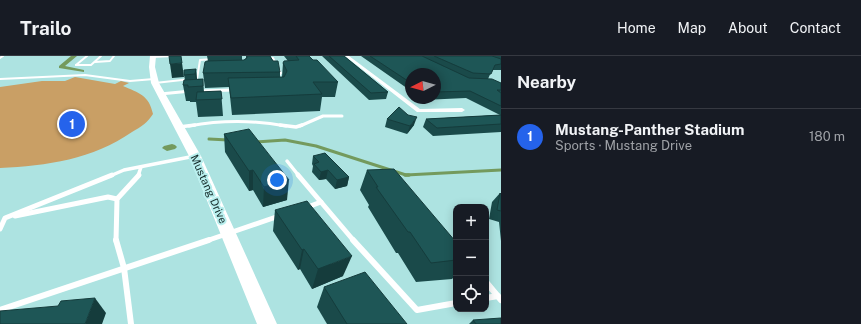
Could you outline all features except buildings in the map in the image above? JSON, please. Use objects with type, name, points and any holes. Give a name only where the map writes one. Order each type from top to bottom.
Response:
[{"type":"main road","name":"Mustang Drive","points":[[153,56],[152,67],[156,85],[195,156],[267,324]]},
{"type":"street","points":[[347,56],[418,111],[462,110]]},
{"type":"lane","points":[[0,58],[4,56]]},
{"type":"lane","points":[[87,56],[76,65],[91,65],[101,56]]},
{"type":"lane","points":[[95,62],[110,61],[114,56]]},
{"type":"lane","points":[[153,56],[172,56]]},
{"type":"lane","points":[[200,91],[200,83],[197,79],[201,56]]},
{"type":"lane","points":[[258,58],[273,57],[281,73],[279,76],[282,82]]},
{"type":"lane","points":[[200,60],[214,59]]},
{"type":"lane","points":[[198,72],[206,72]]},
{"type":"lane","points":[[0,79],[85,75],[200,91],[239,90]]},
{"type":"lane","points":[[156,85],[197,79]]},
{"type":"lane","points":[[179,127],[212,122],[240,121],[264,122],[296,127],[323,116],[342,116]]},
{"type":"lane","points":[[3,218],[124,170],[195,156]]},
{"type":"lane","points":[[287,161],[344,230],[417,310],[453,304]]},
{"type":"lane","points":[[131,324],[124,268],[116,242],[117,199],[140,174],[140,167]]},
{"type":"lane","points":[[3,218],[108,197],[117,199]]},
{"type":"lane","points":[[299,210],[321,202]]},
{"type":"lane","points":[[0,310],[284,215]]},
{"type":"lane","points":[[0,229],[3,218]]},
{"type":"lane","points":[[489,286],[499,298]]},
{"type":"shaded area","points":[[75,77],[115,84],[121,81],[129,83],[123,86],[138,93],[146,99],[153,114],[141,126],[117,141],[102,149],[85,155],[52,163],[0,168],[0,87],[42,81],[65,81]]},
{"type":"waterway","points":[[74,56],[61,67],[82,71]]},
{"type":"waterway","points":[[209,139],[228,140]]},
{"type":"waterway","points":[[256,142],[285,140],[316,146],[406,175]]},
{"type":"waterway","points":[[167,148],[172,147]]},
{"type":"waterway","points":[[406,175],[501,170]]},
{"type":"place","name":"Mustang-Panther Stadium","points":[[72,124]]}]
